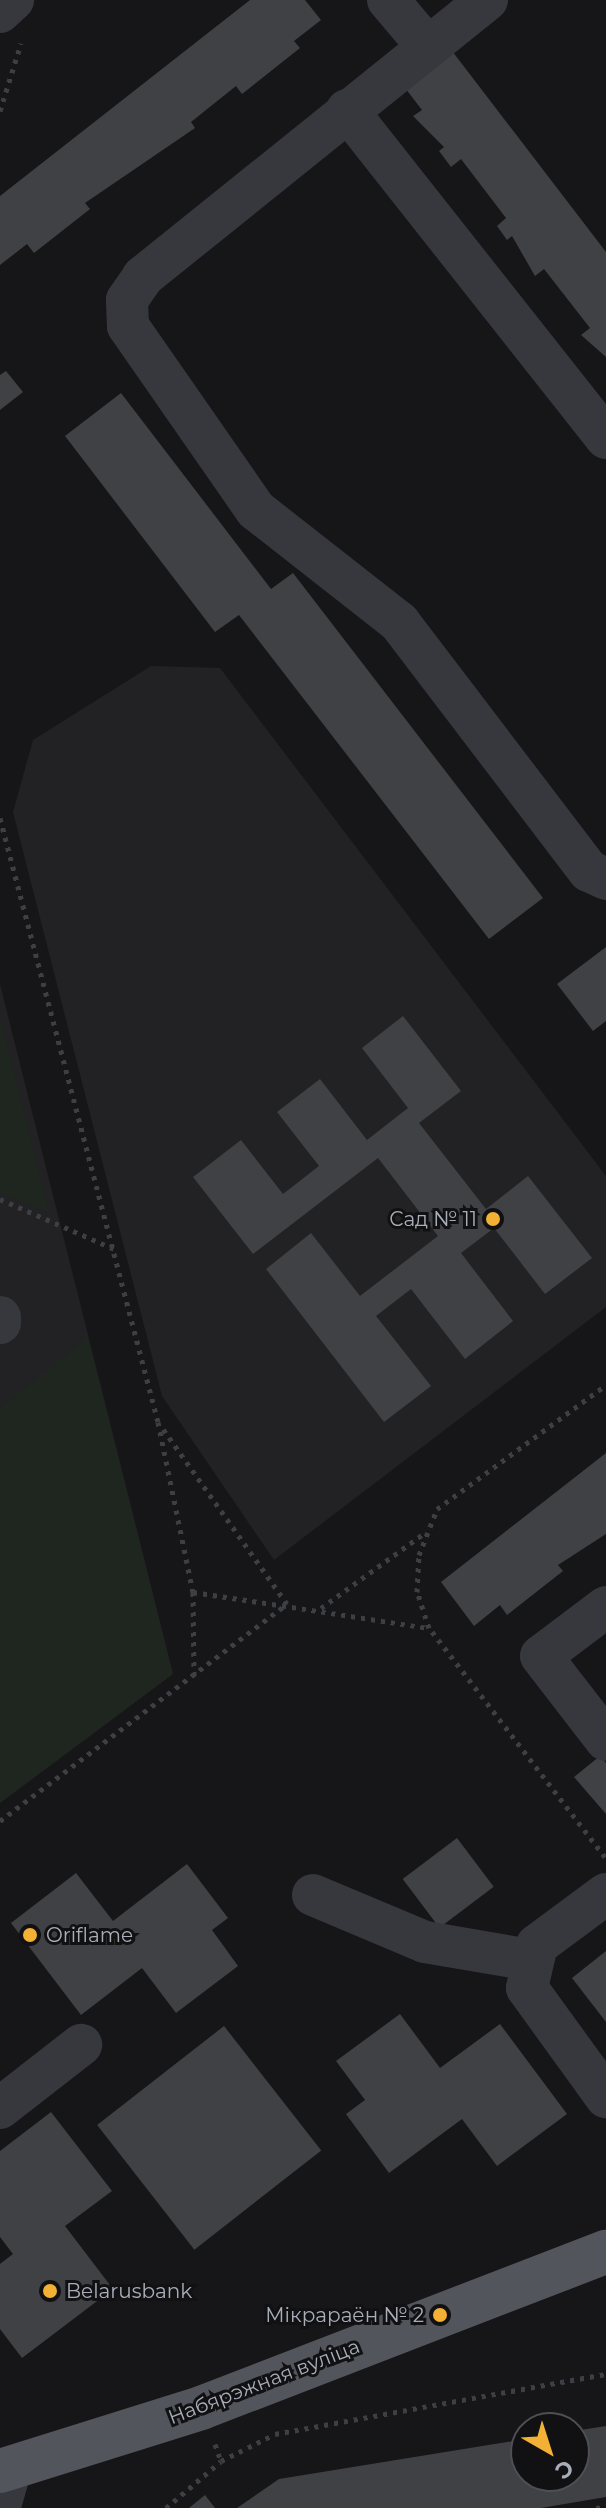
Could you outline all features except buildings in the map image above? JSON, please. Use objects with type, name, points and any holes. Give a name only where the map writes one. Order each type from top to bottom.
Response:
[{"type":"main road","name":"Набярэжная вуліца","points":[[3,2483],[606,2252]]},
{"type":"lane","points":[[388,0],[427,46]]},
{"type":"lane","points":[[487,0],[143,277],[127,300],[128,326],[256,510],[399,622],[589,871],[606,879]]},
{"type":"lane","points":[[347,110],[606,438]]},
{"type":"lane","points":[[606,1607],[541,1656],[606,1740]]},
{"type":"lane","points":[[606,1894],[548,1933],[530,1960],[527,1988],[606,2097]]},
{"type":"lane","points":[[313,1895],[425,1942],[530,1960]]},
{"type":"lane","points":[[0,2108],[81,2045]]},
{"type":"path","points":[[0,111],[13,13]]},
{"type":"path","points":[[0,818],[118,1250],[158,1422],[193,1592],[194,1678]]},
{"type":"path","points":[[0,1199],[118,1250]]},
{"type":"path","points":[[606,1385],[437,1509],[428,1531],[417,1592],[429,1628],[606,1858]]},
{"type":"path","points":[[158,1422],[287,1604]]},
{"type":"path","points":[[320,1609],[428,1531]]},
{"type":"path","points":[[193,1592],[429,1628]]},
{"type":"path","points":[[0,1821],[194,1678],[287,1604]]},
{"type":"path","points":[[166,2508],[221,2461],[275,2434],[606,2374]]},
{"type":"path","points":[[201,2408],[221,2461]]},
{"type":"path","points":[[596,2508],[606,2506]]},
{"type":"shaded area","points":[[151,666],[220,668],[606,1176],[606,1307],[274,1560],[162,1396],[13,812],[33,740]]},
{"type":"shaded area","points":[[0,984],[173,1674],[0,1803]]},
{"type":"shaded area","points":[[0,1018],[49,1213],[0,1193]]},
{"type":"shaded area","points":[[88,1337],[173,1674],[0,1803],[0,1408]]},
{"type":"place","name":"Сад № 11","points":[[493,1219]]},
{"type":"place","name":"Oriflame","points":[[30,1935]]},
{"type":"place","name":"Belarusbank","points":[[50,2291]]},
{"type":"place","name":"Мікрараён № 2","points":[[440,2315]]}]
